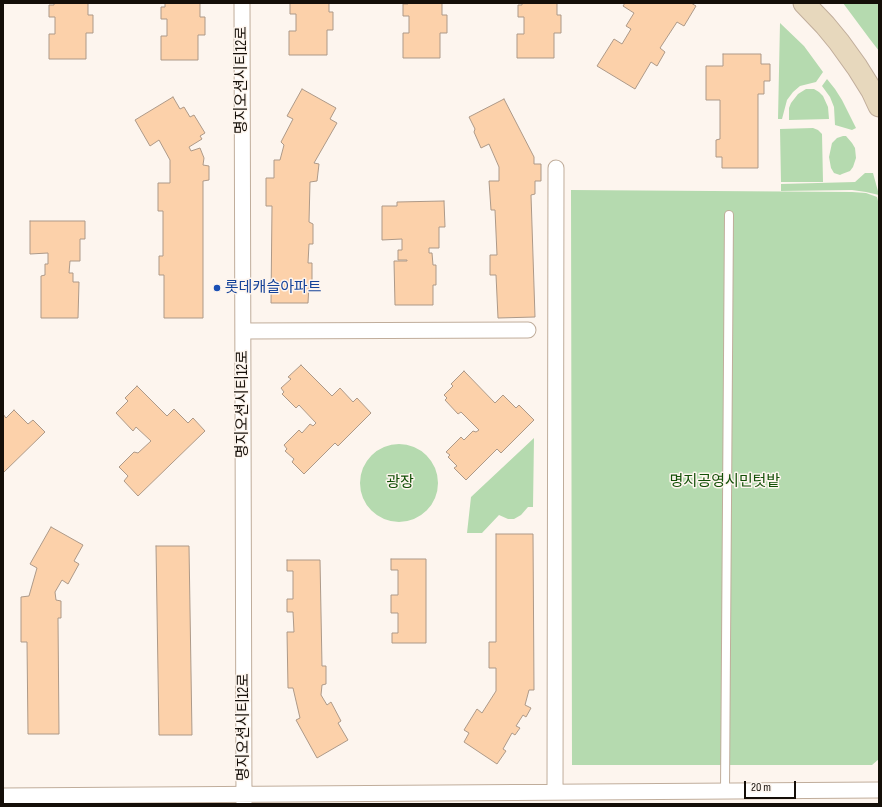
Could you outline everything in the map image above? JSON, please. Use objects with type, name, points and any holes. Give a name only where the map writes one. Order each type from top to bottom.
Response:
[{"type":"main road","points":[[804,3],[839,42],[857,67],[872,91],[879,106]]},
{"type":"street","name":"명지오션시티12로","points":[[242,3],[244,799]]},
{"type":"street","points":[[555,792],[556,168]]},
{"type":"street","points":[[243,331],[528,330]]},
{"type":"street","points":[[3,796],[244,799],[515,798],[555,792],[879,790]]},
{"type":"lane","points":[[725,791],[729,215]]},
{"type":"green space","points":[[843,3],[879,3],[879,51],[869,38]]},
{"type":"green space","points":[[780,23],[804,46],[823,72],[816,82],[800,86],[793,92],[787,100],[782,119],[778,119]]},
{"type":"green space","points":[[827,79],[842,100],[856,128],[852,130],[835,125],[834,107],[830,97],[822,86]]},
{"type":"green space","points":[[806,89],[814,89],[823,96],[828,107],[829,119],[789,120],[789,108],[791,103],[798,94]]},
{"type":"green space","points":[[813,128],[822,134],[823,182],[781,182],[780,129]]},
{"type":"green space","points":[[846,136],[855,148],[856,158],[850,171],[840,175],[834,173],[831,168],[829,157],[832,143],[837,138]]},
{"type":"green space","points":[[865,173],[873,173],[879,195],[852,190],[781,191],[781,184],[855,182]]},
{"type":"green space","name":"명지공영시민텃밭","points":[[571,190],[852,192],[866,193],[877,197],[879,205],[879,759],[872,765],[572,765]]},
{"type":"green space","points":[[534,438],[533,507],[528,507],[521,515],[514,519],[508,519],[499,515],[482,533],[467,533],[471,497]]},
{"type":"green space","name":"광장","points":[[399,444],[414,447],[421,451],[431,461],[435,468],[438,483],[435,498],[431,505],[421,515],[414,519],[399,522],[384,519],[377,515],[367,505],[363,498],[360,483],[363,468],[367,461],[377,451],[384,447]]},
{"type":"building","points":[[54,3],[88,3],[88,15],[93,15],[93,33],[86,33],[86,59],[49,59],[49,34],[55,34],[55,17],[49,17],[49,5],[54,5]]},
{"type":"building","points":[[165,3],[200,3],[200,17],[205,17],[205,35],[198,35],[198,60],[161,60],[161,36],[167,36],[167,19],[161,19],[161,7],[165,7]]},
{"type":"building","points":[[290,3],[329,3],[329,12],[333,12],[333,30],[327,30],[327,55],[289,55],[289,31],[296,31],[296,14],[290,14]]},
{"type":"building","points":[[442,3],[442,15],[447,15],[447,33],[440,33],[440,58],[403,58],[403,33],[409,33],[409,16],[403,16],[403,4]]},
{"type":"building","points":[[522,3],[557,3],[557,15],[561,15],[561,33],[554,33],[554,58],[517,58],[517,34],[524,34],[524,17],[518,17],[518,5],[522,5]]},
{"type":"building","points":[[625,3],[691,3],[696,6],[684,26],[677,22],[660,48],[665,52],[657,66],[651,62],[635,89],[597,66],[614,39],[622,44],[631,29],[626,26],[634,13],[623,6]]},
{"type":"building","points":[[723,54],[761,54],[761,64],[770,64],[770,81],[764,81],[764,94],[758,94],[758,168],[722,168],[722,157],[716,157],[716,140],[720,139],[720,100],[706,100],[706,66],[723,66]]},
{"type":"building","points":[[302,89],[336,108],[330,119],[337,123],[314,163],[319,164],[317,181],[310,182],[309,222],[313,224],[313,244],[309,244],[308,263],[312,263],[312,284],[309,284],[308,303],[271,303],[272,206],[266,206],[266,178],[274,178],[274,160],[280,160],[284,145],[281,142],[293,119],[287,116]]},
{"type":"building","points":[[173,97],[180,109],[184,107],[190,117],[194,115],[205,133],[200,136],[202,139],[189,147],[191,151],[200,148],[204,158],[203,165],[209,166],[209,180],[203,181],[203,318],[164,318],[164,275],[159,275],[159,256],[163,256],[163,211],[158,211],[158,183],[170,183],[170,160],[159,140],[150,146],[135,120]]},
{"type":"building","points":[[504,99],[534,157],[534,164],[541,164],[541,181],[535,181],[535,194],[531,195],[535,317],[498,318],[496,275],[490,275],[490,255],[497,255],[495,210],[491,210],[489,181],[499,181],[499,167],[489,144],[481,148],[474,132],[475,129],[469,117]]},
{"type":"building","points":[[444,201],[445,227],[439,227],[439,248],[429,248],[429,253],[432,253],[433,265],[436,265],[436,285],[433,285],[433,305],[395,305],[394,261],[407,260],[398,260],[398,250],[402,250],[402,239],[382,240],[382,206],[397,206],[397,202]]},
{"type":"building","points":[[30,221],[85,221],[85,239],[80,239],[80,261],[70,261],[69,273],[73,273],[73,282],[79,282],[78,318],[41,318],[41,276],[45,275],[45,264],[48,264],[48,253],[30,254]]},
{"type":"building","points":[[301,365],[332,396],[340,388],[353,402],[357,398],[371,413],[338,446],[335,443],[304,474],[292,462],[294,459],[285,451],[287,449],[284,445],[299,430],[302,433],[310,424],[313,426],[316,423],[299,405],[296,408],[282,394],[284,392],[281,388],[291,379],[288,377]]},
{"type":"building","points":[[464,371],[495,403],[503,395],[516,408],[519,405],[534,420],[501,453],[497,449],[466,480],[454,468],[457,466],[448,457],[450,455],[446,452],[461,437],[464,440],[473,431],[476,432],[479,430],[461,412],[458,414],[445,400],[447,398],[444,395],[453,386],[451,384]]},
{"type":"building","points":[[137,386],[167,416],[174,409],[188,423],[193,418],[205,431],[138,496],[124,481],[128,476],[119,467],[134,452],[138,453],[151,441],[136,427],[133,431],[116,413],[128,401],[125,398]]},
{"type":"building","points":[[14,410],[28,424],[33,420],[45,432],[3,473],[3,414],[6,418]]},
{"type":"building","points":[[51,527],[83,545],[74,561],[79,564],[68,584],[62,580],[55,592],[56,600],[61,601],[61,618],[58,618],[59,734],[28,734],[27,642],[21,642],[21,597],[29,596],[37,568],[30,564]]},
{"type":"building","points":[[496,534],[533,534],[534,690],[529,690],[525,705],[531,708],[526,717],[523,715],[516,726],[520,728],[515,735],[512,733],[503,749],[506,751],[497,764],[464,742],[469,733],[464,730],[477,709],[482,713],[496,691],[496,668],[489,668],[489,642],[496,642]]},
{"type":"building","points":[[156,546],[189,546],[192,735],[159,735]]},
{"type":"building","points":[[391,559],[426,559],[426,643],[392,643],[392,633],[398,633],[398,613],[391,613],[391,595],[398,595],[398,570],[391,570]]},
{"type":"building","points":[[287,560],[320,560],[322,666],[326,666],[326,684],[322,685],[321,695],[327,705],[331,702],[341,721],[338,723],[348,740],[317,758],[296,720],[300,718],[293,688],[288,688],[287,632],[294,632],[293,612],[287,612],[287,599],[293,599],[293,571],[287,571]]},
{"type":"place","name":"롯데캐슬아파트","points":[[217,288]]}]
